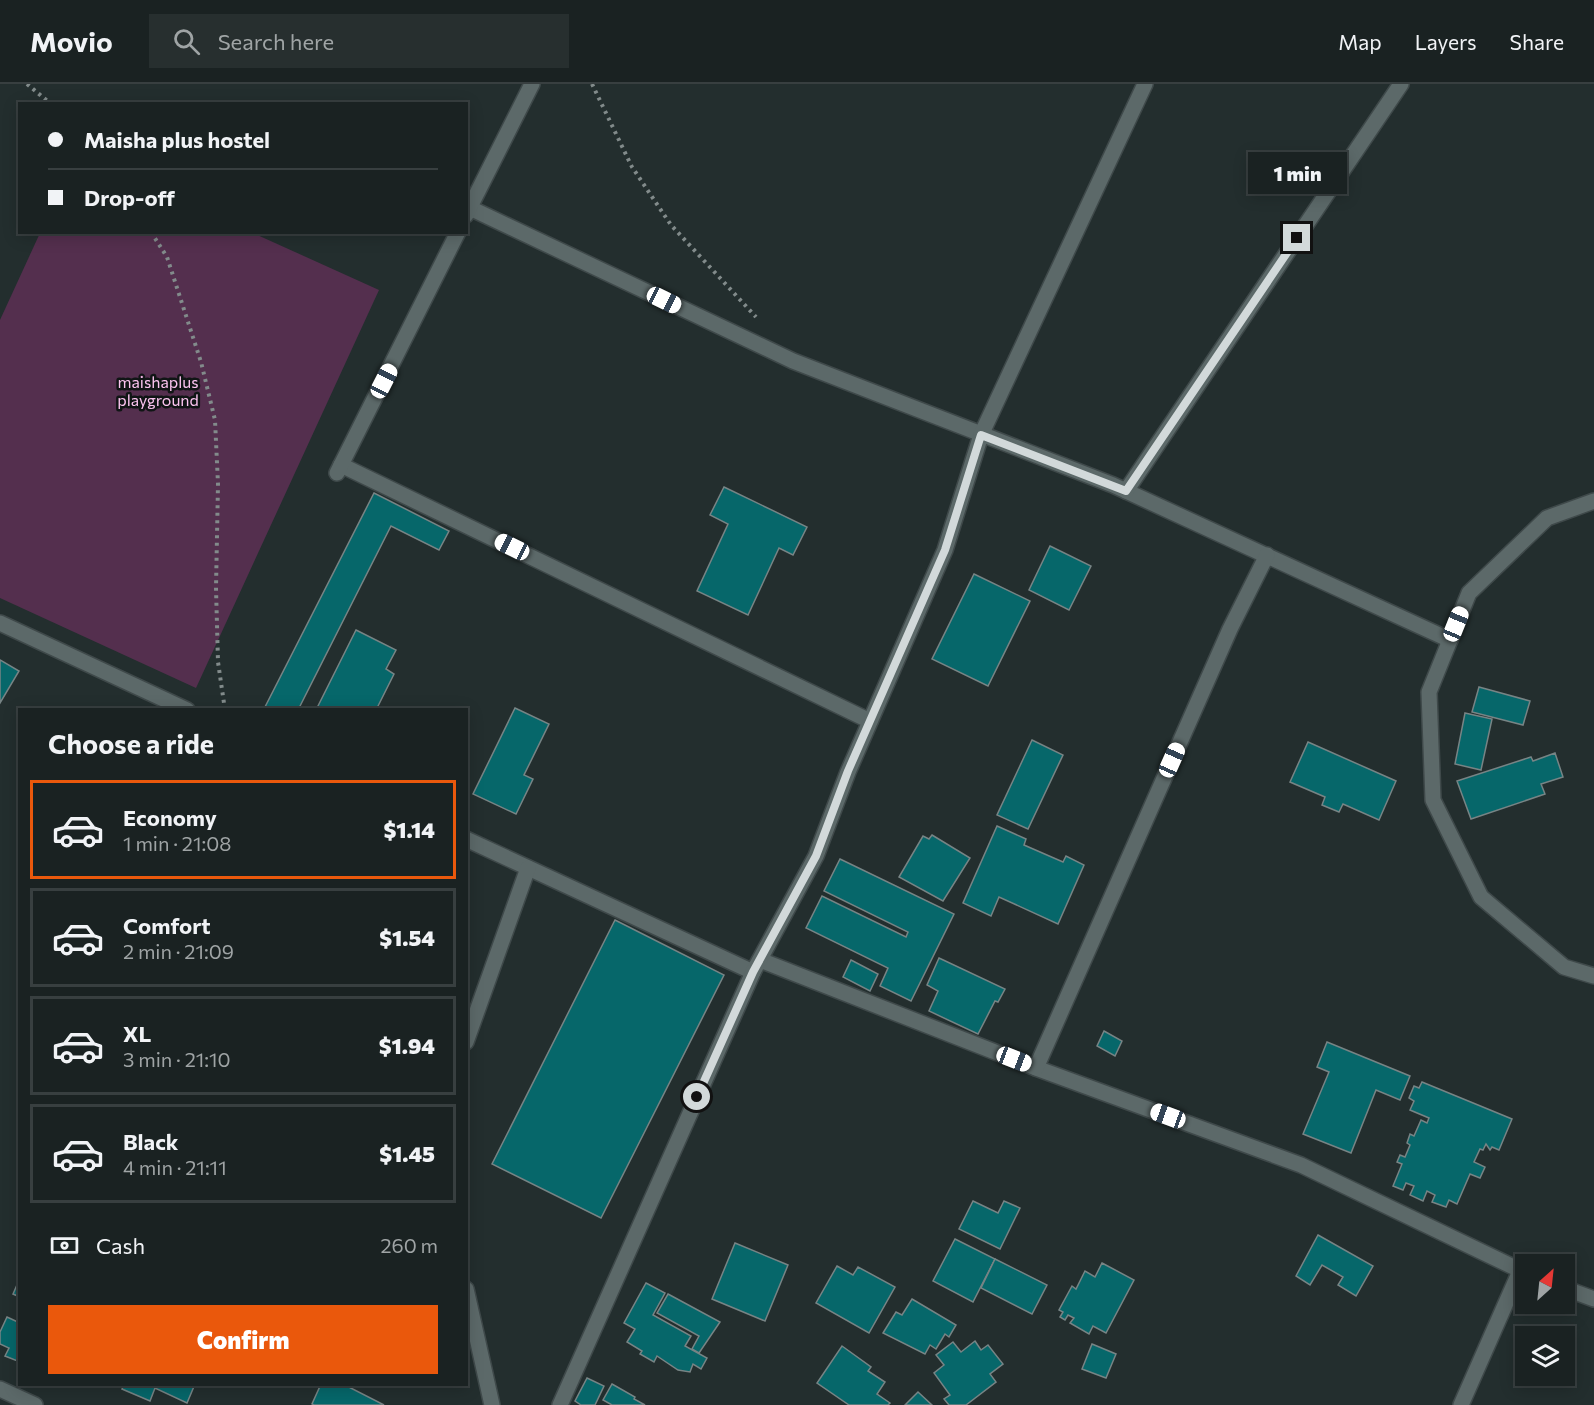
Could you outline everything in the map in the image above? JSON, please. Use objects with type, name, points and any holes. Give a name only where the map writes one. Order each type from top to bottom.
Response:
[{"type":"street","points":[[532,84],[468,211],[793,361],[1126,491],[1450,640]]},
{"type":"street","points":[[560,1405],[757,966],[816,856],[870,721],[945,550],[981,435],[1145,84]]},
{"type":"street","points":[[1126,491],[1401,84]]},
{"type":"street","points":[[457,234],[339,469],[870,721]]},
{"type":"street","points":[[1594,501],[1547,518],[1469,592],[1429,692],[1433,800],[1480,897],[1564,967],[1594,976]]},
{"type":"street","points":[[1036,1068],[1225,640],[1267,555]]},
{"type":"street","points":[[0,623],[183,708]]},
{"type":"street","points":[[468,840],[757,966],[1301,1165],[1515,1268]]},
{"type":"street","points":[[468,1036],[528,868]]},
{"type":"street","points":[[1461,1405],[1515,1289]]},
{"type":"street","points":[[1575,1292],[1594,1299]]},
{"type":"street","points":[[468,1298],[492,1405]]},
{"type":"street","points":[[0,1389],[35,1405]]},
{"type":"path","points":[[27,84],[49,102]]},
{"type":"path","points":[[592,84],[632,167],[671,225],[759,320]]},
{"type":"path","points":[[152,234],[167,257],[201,362],[215,420],[218,484],[216,588],[218,662],[225,708]]},
{"type":"green space","name":"maishaplus playground","points":[[40,234],[255,234],[379,290],[196,688],[0,598],[0,320]]},
{"type":"building","points":[[724,487],[807,527],[793,555],[779,548],[748,615],[697,591],[728,524],[710,515]]},
{"type":"building","points":[[374,493],[449,531],[439,550],[391,526],[299,708],[265,707]]},
{"type":"building","points":[[1050,546],[1091,566],[1069,610],[1029,590]]},
{"type":"building","points":[[974,574],[1030,601],[988,686],[932,659]]},
{"type":"building","points":[[356,630],[396,650],[386,669],[394,674],[377,708],[317,708]]},
{"type":"building","points":[[0,660],[19,671],[0,703]]},
{"type":"building","points":[[1479,687],[1530,701],[1523,725],[1472,712]]},
{"type":"building","points":[[515,708],[549,724],[524,775],[533,779],[516,814],[473,794]]},
{"type":"building","points":[[1465,713],[1492,719],[1481,770],[1455,764]]},
{"type":"building","points":[[1032,740],[1063,755],[1028,829],[997,815]]},
{"type":"building","points":[[1308,742],[1396,781],[1379,820],[1343,804],[1339,812],[1322,805],[1325,797],[1290,782]]},
{"type":"building","points":[[1555,753],[1563,777],[1541,784],[1545,794],[1471,819],[1457,781],[1531,757],[1533,761]]},
{"type":"building","points":[[997,826],[1026,839],[1024,845],[1063,862],[1066,856],[1084,865],[1058,924],[999,897],[991,916],[963,903]]},
{"type":"building","points":[[932,835],[970,858],[943,901],[899,877],[923,836],[929,839]]},
{"type":"building","points":[[840,859],[954,914],[911,1001],[880,986],[888,968],[806,928],[822,896],[906,937],[908,932],[824,891]]},
{"type":"building","points":[[615,920],[724,975],[601,1218],[492,1164]]},
{"type":"building","points":[[939,958],[1005,989],[998,1002],[995,1001],[978,1034],[929,1011],[938,991],[927,985]]},
{"type":"building","points":[[851,960],[878,974],[870,991],[843,977]]},
{"type":"building","points":[[1104,1031],[1122,1041],[1115,1056],[1097,1046]]},
{"type":"building","points":[[1327,1042],[1410,1076],[1400,1100],[1376,1090],[1351,1153],[1303,1134],[1329,1072],[1317,1067]]},
{"type":"building","points":[[1422,1082],[1512,1119],[1499,1150],[1492,1147],[1490,1150],[1486,1144],[1483,1150],[1480,1149],[1474,1162],[1485,1167],[1480,1178],[1470,1174],[1457,1204],[1449,1200],[1446,1207],[1432,1202],[1435,1195],[1427,1191],[1423,1201],[1410,1195],[1414,1186],[1406,1183],[1403,1190],[1393,1186],[1402,1164],[1397,1162],[1400,1155],[1405,1157],[1410,1145],[1407,1143],[1410,1134],[1414,1136],[1421,1120],[1427,1123],[1429,1118],[1410,1110],[1414,1101],[1409,1098],[1414,1086],[1419,1088]]},
{"type":"building","points":[[973,1201],[998,1213],[1004,1201],[1020,1208],[1000,1249],[959,1229]]},
{"type":"building","points":[[1318,1235],[1373,1266],[1356,1296],[1338,1285],[1343,1277],[1322,1265],[1310,1285],[1296,1276]]},
{"type":"building","points":[[955,1239],[995,1259],[973,1302],[933,1281]]},
{"type":"building","points":[[735,1243],[788,1265],[765,1321],[712,1299]]},
{"type":"building","points":[[995,1259],[1047,1285],[1032,1314],[981,1288]]},
{"type":"building","points":[[1102,1263],[1134,1280],[1106,1333],[1093,1326],[1089,1334],[1070,1323],[1074,1318],[1068,1315],[1065,1320],[1060,1317],[1063,1312],[1059,1310],[1072,1286],[1076,1289],[1085,1271],[1095,1277]]},
{"type":"building","points":[[837,1266],[853,1275],[858,1267],[895,1287],[869,1333],[816,1303]]},
{"type":"building","points":[[18,1283],[18,1296],[13,1294]]},
{"type":"building","points":[[646,1283],[665,1293],[653,1315],[691,1336],[685,1346],[707,1358],[701,1369],[693,1364],[690,1372],[678,1370],[657,1356],[654,1362],[640,1354],[642,1351],[627,1342],[635,1329],[624,1323]]},
{"type":"building","points":[[668,1294],[720,1322],[699,1353],[692,1349],[699,1336],[657,1313]]},
{"type":"building","points":[[912,1299],[956,1325],[949,1337],[945,1334],[936,1349],[930,1345],[925,1354],[883,1333],[896,1312],[902,1315]]},
{"type":"building","points":[[7,1317],[18,1322],[18,1361],[5,1356],[9,1348],[0,1344],[0,1332]]},
{"type":"building","points":[[975,1341],[981,1350],[988,1345],[1003,1364],[990,1374],[996,1382],[966,1405],[949,1405],[944,1399],[950,1395],[934,1373],[944,1365],[936,1355],[953,1342],[961,1352]]},
{"type":"building","points":[[1092,1344],[1116,1354],[1106,1378],[1082,1369]]},
{"type":"building","points":[[842,1346],[871,1367],[868,1371],[885,1382],[877,1394],[890,1403],[888,1405],[849,1405],[817,1383]]},
{"type":"building","points":[[587,1378],[604,1386],[595,1405],[581,1405],[575,1401]]},
{"type":"building","points":[[612,1384],[645,1405],[612,1405],[603,1400]]},
{"type":"building","points":[[123,1386],[194,1386],[187,1403],[155,1388],[150,1401],[122,1389]]},
{"type":"building","points":[[320,1386],[347,1386],[384,1405],[314,1405],[312,1404]]},
{"type":"building","points":[[918,1392],[932,1405],[905,1405]]},
{"type":"route","points":[[697,1097],[753,972],[816,856],[848,771],[945,550],[981,435],[1126,491],[1297,238]]}]
